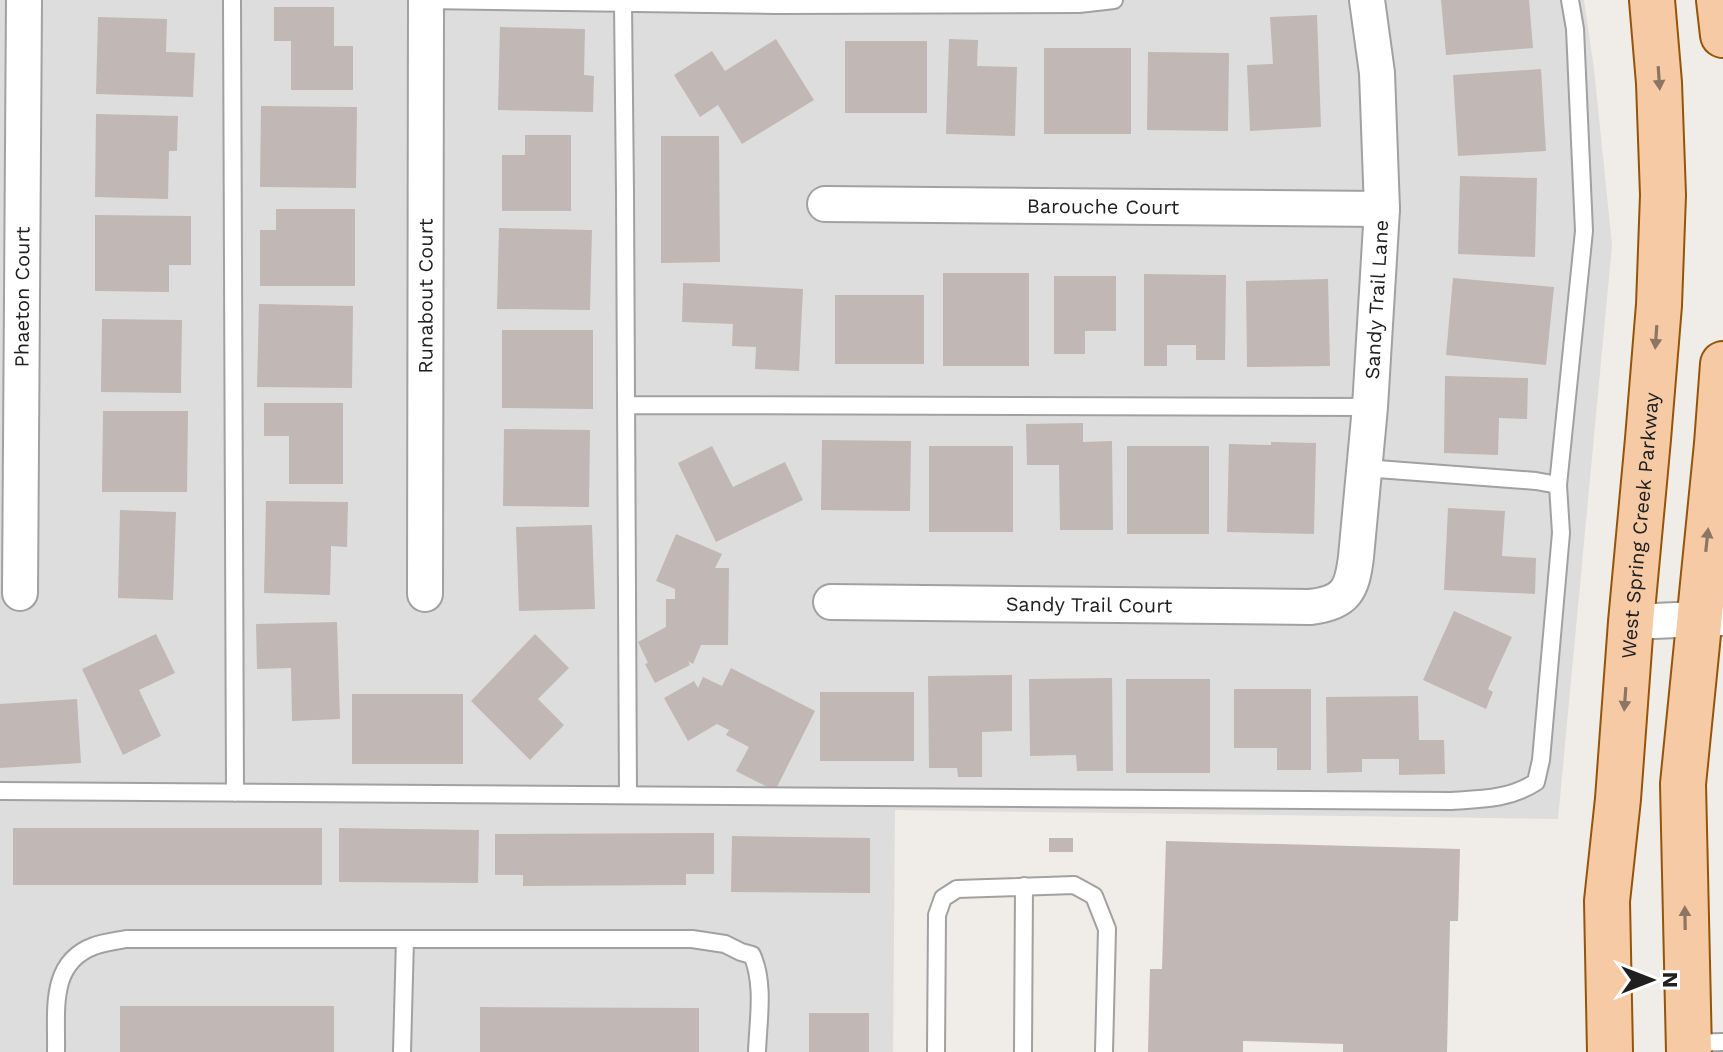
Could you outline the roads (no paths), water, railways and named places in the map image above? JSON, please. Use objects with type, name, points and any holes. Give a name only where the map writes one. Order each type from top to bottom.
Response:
[{"type":"main road","name":"West Spring Creek Parkway","points":[[1610,1052],[1607,901],[1655,349],[1663,195],[1652,0]]},
{"type":"main road","points":[[1719,0],[1723,35]]},
{"type":"main road","points":[[1700,1046],[1683,784],[1711,618],[1723,364]]},
{"type":"street","name":"Phaeton Court","points":[[20,593],[24,0]]},
{"type":"street","name":"Runabout Court","points":[[425,594],[426,0]]},
{"type":"street","name":"Sandy Trail Lane","points":[[1344,596],[1353,581],[1370,407],[1382,209],[1377,73],[1367,0]]},
{"type":"street","name":"Barouche Court","points":[[825,204],[1382,209]]},
{"type":"street","name":"Sandy Trail Court","points":[[831,602],[1310,607],[1327,605],[1344,596]]},
{"type":"street","points":[[1631,622],[1711,618]]},
{"type":"lane","points":[[232,0],[235,793]]},
{"type":"lane","points":[[426,0],[856,5],[1079,4],[1114,0]]},
{"type":"lane","points":[[0,791],[1451,801],[1494,799],[1524,790],[1536,782],[1541,760],[1561,533],[1558,485],[1584,231],[1575,29],[1570,0]]},
{"type":"lane","points":[[623,3],[628,795]]},
{"type":"lane","points":[[626,405],[1370,407]]},
{"type":"lane","points":[[1364,468],[1558,485]]},
{"type":"lane","points":[[936,1052],[937,915],[943,898],[957,889],[1074,885],[1094,896],[1107,929],[1104,1052]]},
{"type":"lane","points":[[1023,1052],[1024,886]]},
{"type":"lane","points":[[56,1052],[58,987],[66,966],[84,950],[126,939],[692,939],[725,944],[752,955],[757,966],[757,1052]]},
{"type":"lane","points":[[402,1052],[405,939]]}]
